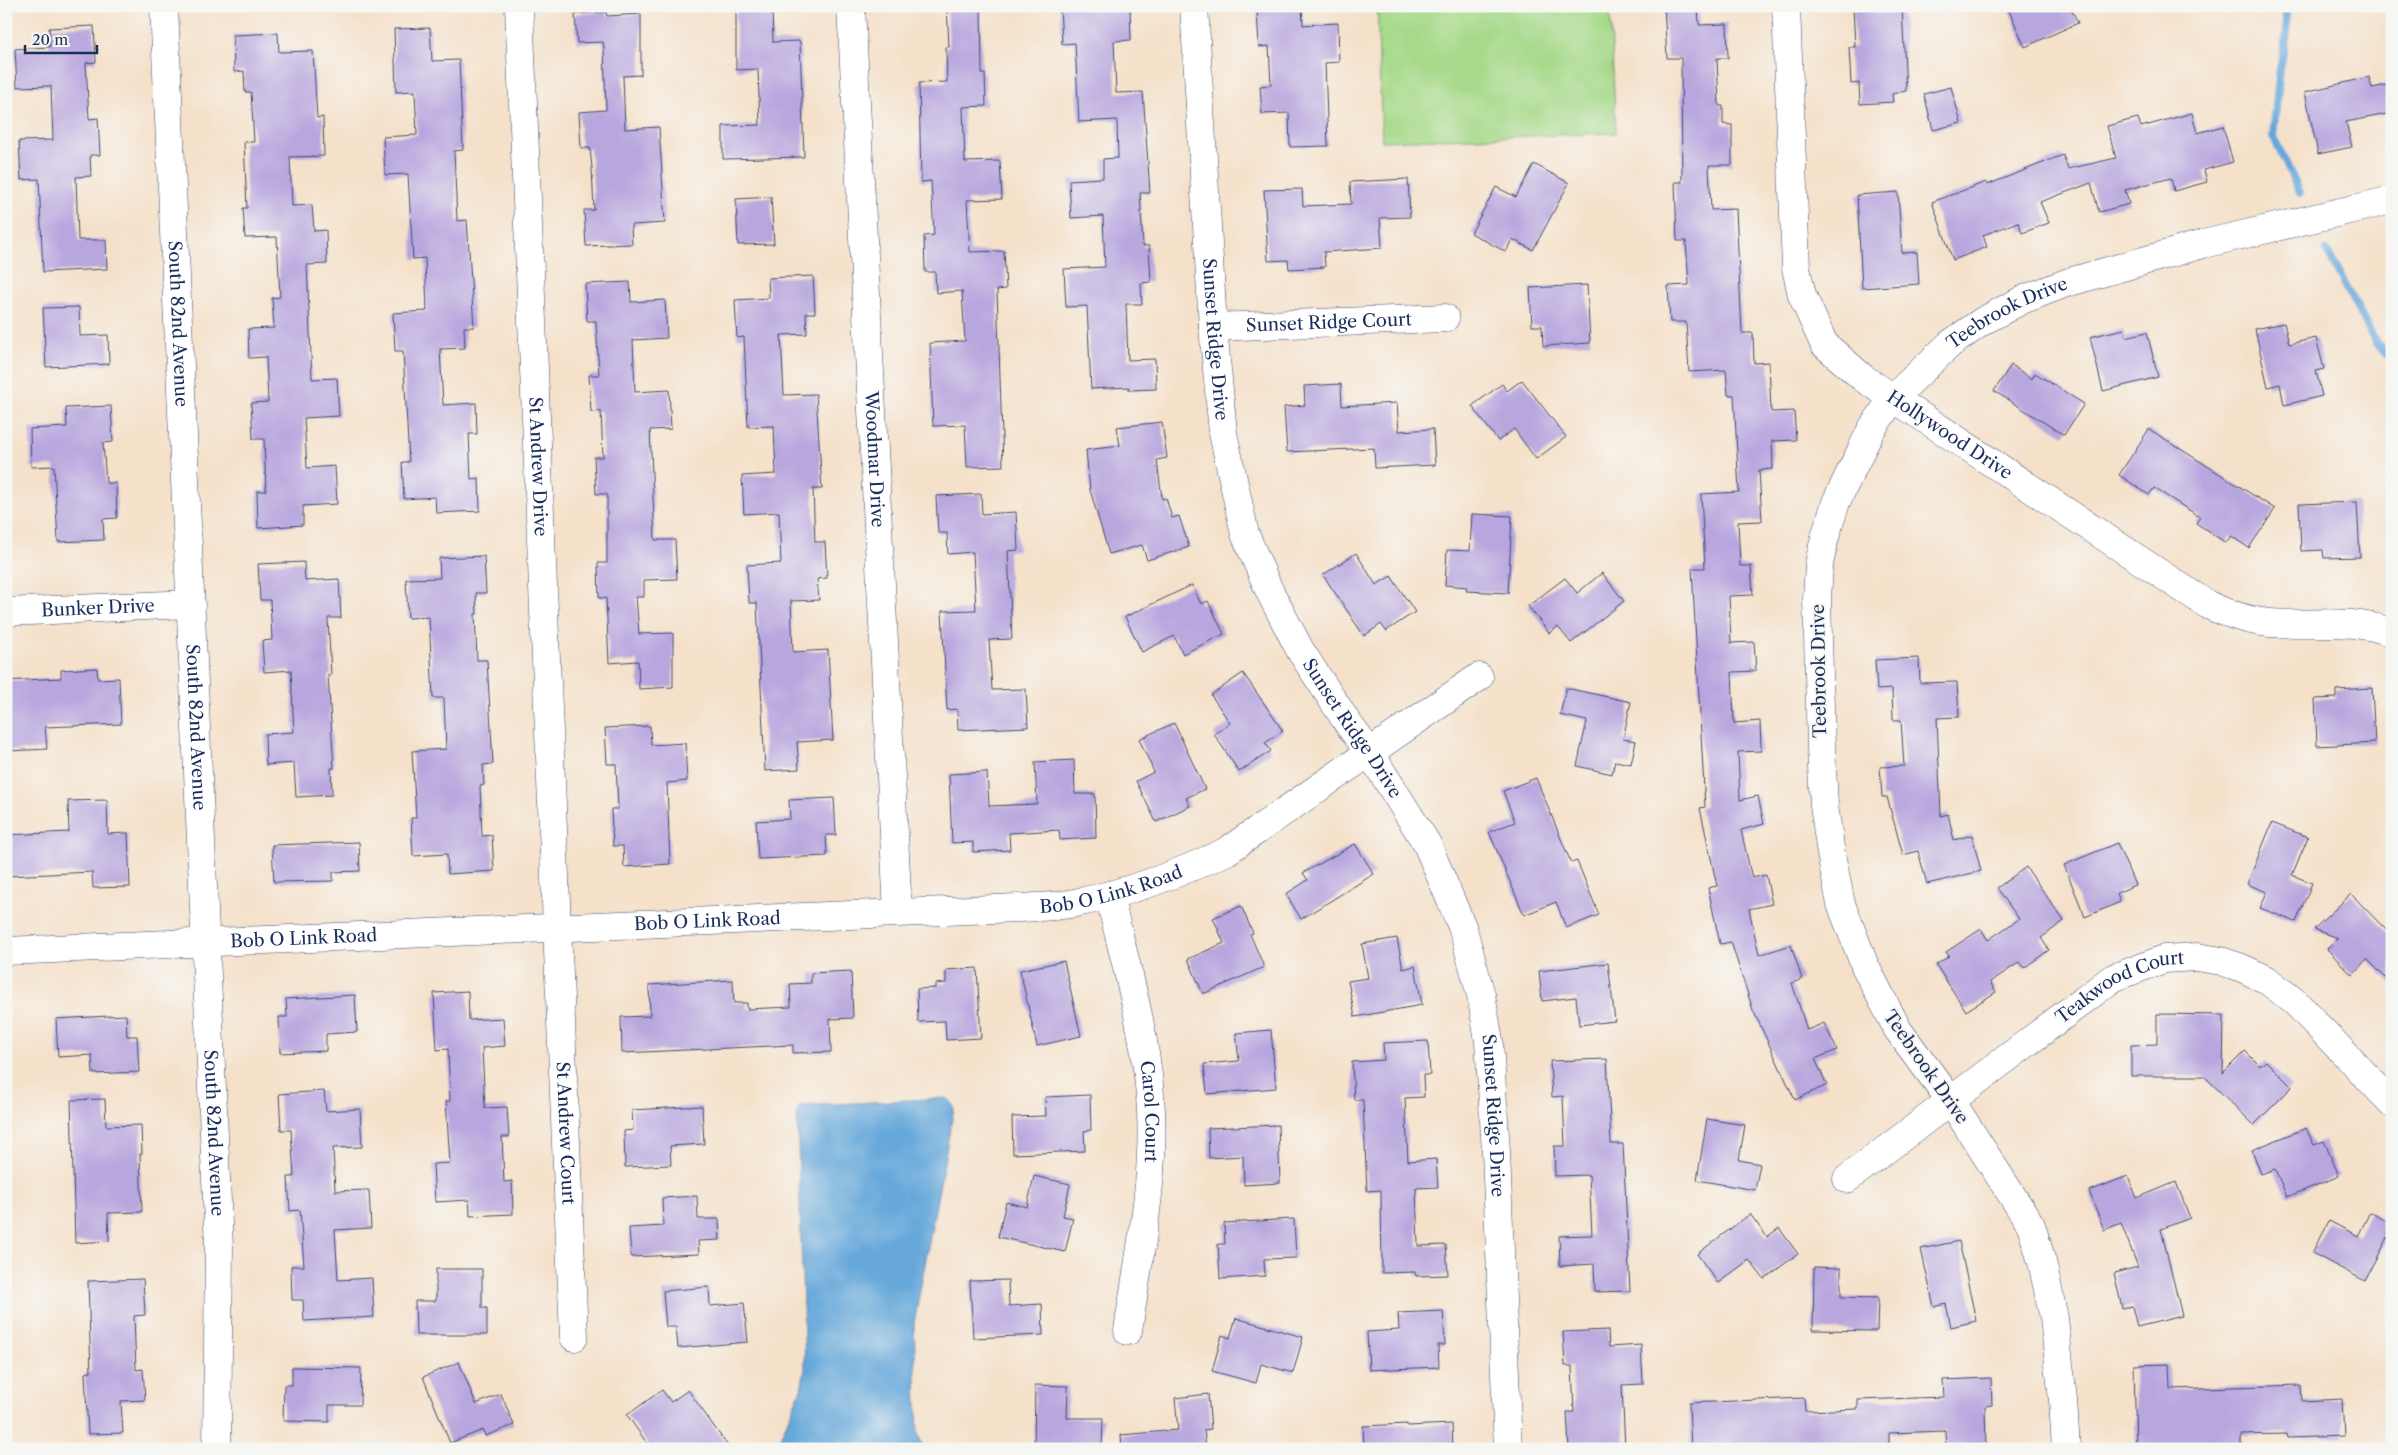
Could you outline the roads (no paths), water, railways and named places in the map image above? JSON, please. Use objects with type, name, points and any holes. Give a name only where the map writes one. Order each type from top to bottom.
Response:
[{"type":"street","name":"South 82nd Avenue","points":[[164,6],[220,1247],[217,1449]]},
{"type":"street","name":"St Andrew Drive","points":[[519,6],[556,927]]},
{"type":"street","name":"Woodmar Drive","points":[[851,6],[898,912]]},
{"type":"street","name":"Sunset Ridge Drive","points":[[1194,6],[1214,327],[1223,433],[1245,534],[1269,590],[1300,650],[1370,754],[1427,844],[1464,929],[1481,994],[1489,1041],[1496,1152],[1508,1449]]},
{"type":"street","name":"Hollywood Drive","points":[[1786,6],[1796,268],[1802,295],[1824,344],[1863,378],[2208,605],[2227,614],[2256,621],[2357,624],[2392,633]]},
{"type":"street","name":"Teebrook Drive","points":[[2066,1449],[2054,1318],[2042,1262],[2031,1226],[1952,1101],[1898,1030],[1861,958],[1841,904],[1824,805],[1817,632],[1819,564],[1836,502],[1871,430],[1893,398],[1950,344],[1983,321],[2022,300],[2066,283],[2203,244],[2392,200]]},
{"type":"street","name":"Sunset Ridge Court","points":[[1214,327],[1445,318]]},
{"type":"street","name":"Bunker Drive","points":[[6,612],[191,604]]},
{"type":"street","name":"Bob O Link Road","points":[[6,951],[1073,904],[1109,895],[1188,870],[1227,851],[1479,677]]},
{"type":"street","name":"Carol Court","points":[[1109,895],[1141,1031],[1150,1097],[1152,1137],[1149,1181],[1128,1331]]},
{"type":"street","name":"St Andrew Court","points":[[556,927],[574,1337]]},
{"type":"street","name":"Teakwood Court","points":[[1847,1179],[2113,978],[2164,958],[2197,957],[2221,961],[2267,980],[2296,1003],[2392,1103]]},
{"type":"water","points":[[945,1098],[951,1101],[954,1108],[914,1323],[918,1433],[924,1449],[775,1449],[801,1389],[805,1369],[797,1111],[800,1106]]},
{"type":"waterway","points":[[2285,6],[2287,33],[2280,68],[2273,136],[2300,193]]},
{"type":"waterway","points":[[2327,251],[2376,343],[2392,358]]}]
